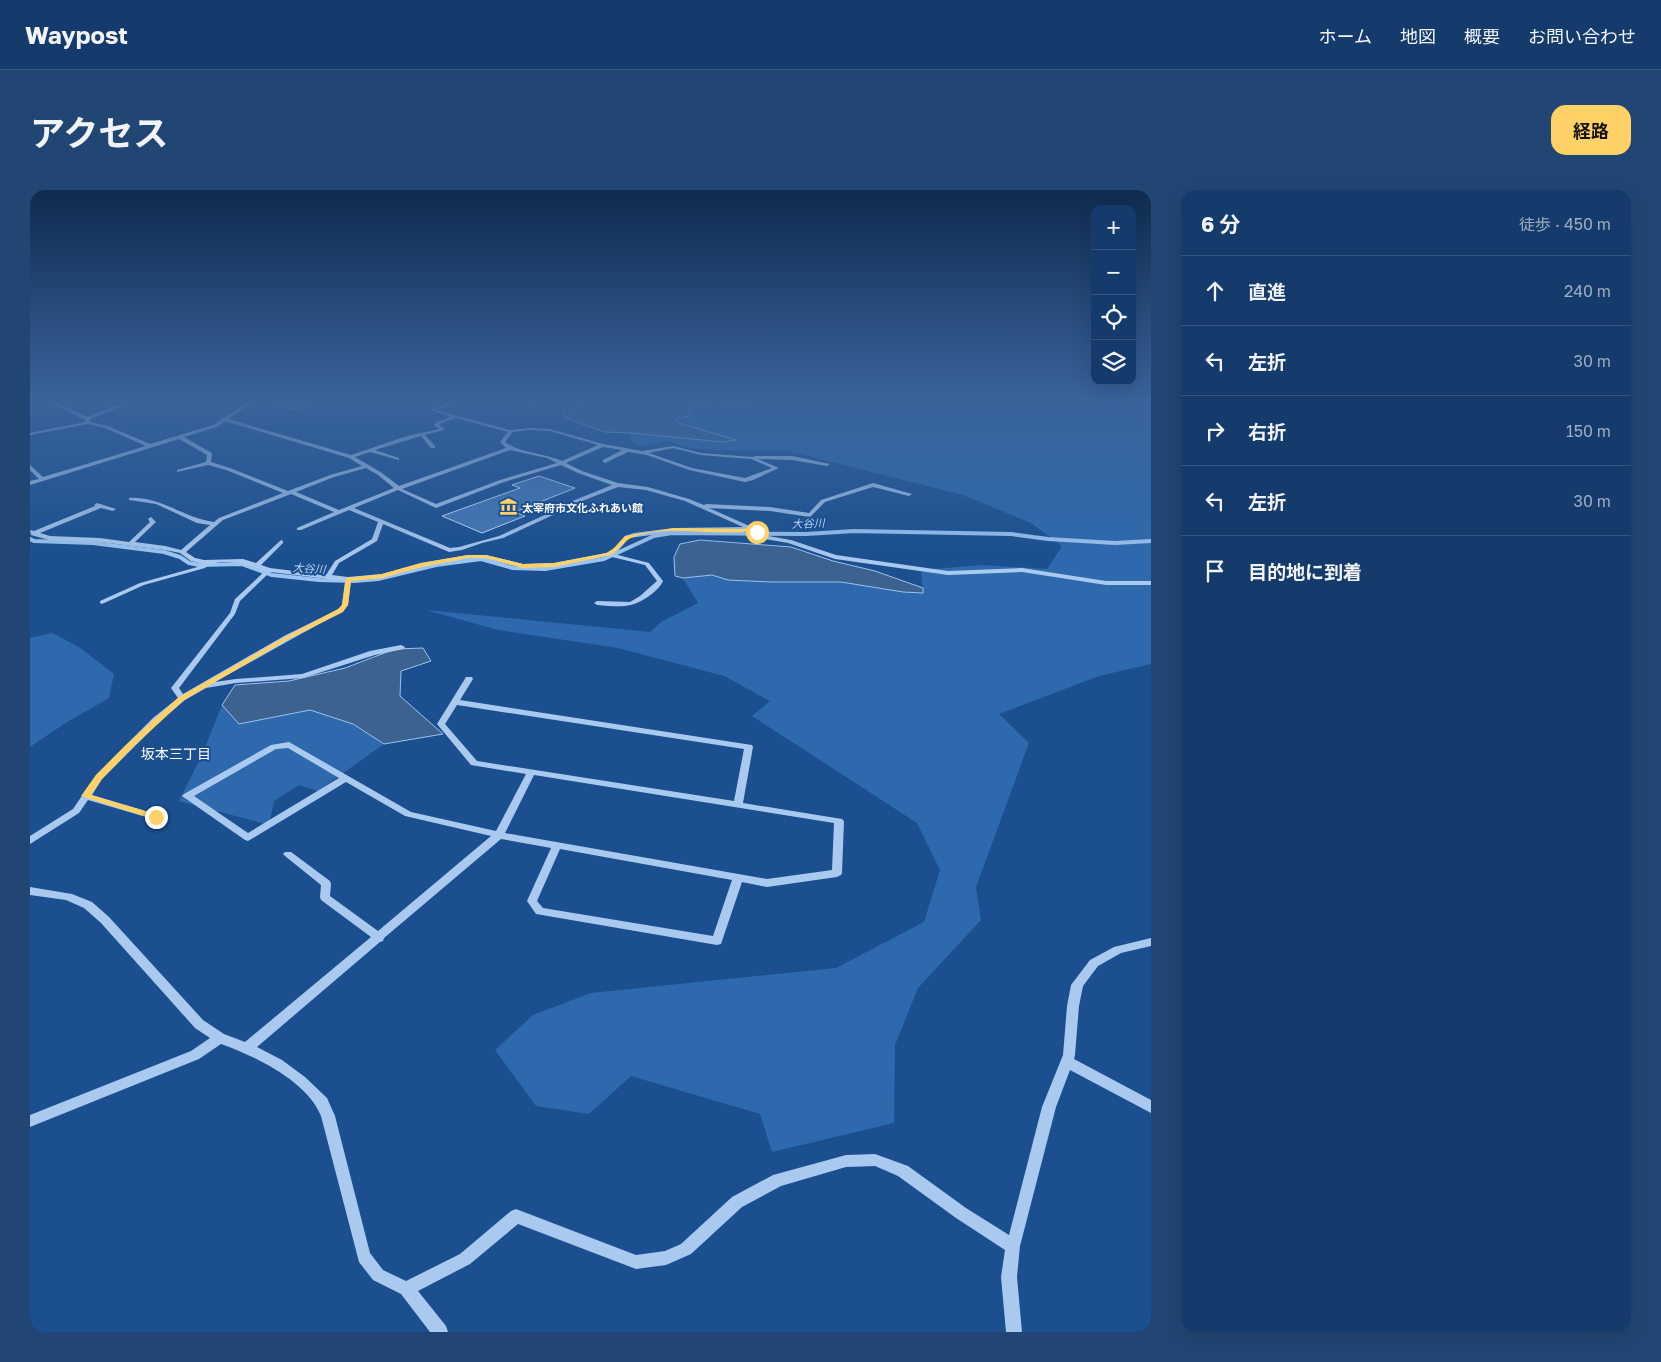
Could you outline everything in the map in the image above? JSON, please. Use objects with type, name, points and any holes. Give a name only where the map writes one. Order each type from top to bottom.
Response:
[{"type":"street","points":[[30,483],[133,451]]},
{"type":"street","points":[[205,451],[210,454],[208,464]]},
{"type":"street","points":[[328,451],[351,458],[367,466],[398,489],[436,506],[448,508],[474,498],[465,495],[508,479],[559,464],[588,451]]},
{"type":"street","points":[[351,458],[371,451]]},
{"type":"street","points":[[373,451],[397,459]]},
{"type":"street","points":[[299,528],[501,451]]},
{"type":"street","points":[[525,451],[546,456],[559,464],[617,485],[646,488],[703,506],[752,529],[761,537],[789,541],[835,557],[948,573],[1022,570],[1106,582],[1151,583]]},
{"type":"street","points":[[605,461],[624,451]]},
{"type":"street","points":[[633,451],[691,469],[745,480],[776,468],[752,458]]},
{"type":"street","points":[[641,453],[650,451]]},
{"type":"street","points":[[692,451],[709,455],[752,458],[770,456],[792,458],[827,464]]},
{"type":"street","points":[[179,471],[208,464],[228,469],[339,512]]},
{"type":"street","points":[[182,552],[221,518],[332,476],[367,466]]},
{"type":"street","points":[[30,467],[42,479]]},
{"type":"street","points":[[350,508],[449,550],[460,550],[500,537],[551,514],[557,509],[617,485]]},
{"type":"street","points":[[703,506],[770,508],[810,515],[823,501],[873,486],[908,494]]},
{"type":"street","points":[[131,500],[157,503],[199,522],[215,524]]},
{"type":"street","points":[[32,533],[98,505],[113,509]]},
{"type":"street","points":[[130,544],[149,527],[153,522],[151,519]]},
{"type":"street","points":[[328,577],[337,562],[375,540],[381,521]]},
{"type":"street","points":[[32,533],[49,538],[100,540],[182,552],[193,560],[210,562],[243,561],[269,570],[348,579],[382,576],[421,565],[468,557],[486,556],[533,567],[608,554],[616,550],[627,538],[634,535],[674,530],[741,531],[752,529]]},
{"type":"street","points":[[258,565],[282,542]]},
{"type":"street","points":[[460,550],[468,557]]},
{"type":"street","points":[[597,603],[628,606],[636,604],[660,581],[647,564],[608,554]]},
{"type":"street","points":[[102,602],[142,584],[202,567],[210,562]]},
{"type":"street","points":[[182,698],[175,688],[233,613],[238,600],[269,570]]},
{"type":"street","points":[[30,841],[76,811],[99,777],[124,751],[182,698],[287,638],[335,615],[345,605],[348,579]]},
{"type":"street","points":[[200,688],[236,681],[303,676],[373,652],[401,647]]},
{"type":"street","points":[[345,778],[248,838],[187,796],[274,747],[289,745],[408,814],[499,835],[767,883],[837,873],[839,821],[474,763],[441,724],[468,679]]},
{"type":"street","points":[[454,702],[749,747],[738,804]]},
{"type":"street","points":[[247,1048],[499,835],[531,772]]},
{"type":"street","points":[[86,796],[156,817]]},
{"type":"street","points":[[557,846],[532,901],[540,911],[717,941],[738,878]]},
{"type":"street","points":[[288,854],[326,884],[325,897],[379,938]]},
{"type":"street","points":[[30,892],[68,897],[88,905],[105,920],[199,1024],[220,1038],[247,1048],[278,1064],[301,1081],[322,1102],[328,1116],[364,1257],[378,1275],[406,1289],[440,1332]]},
{"type":"street","points":[[1014,1332],[1009,1277],[1013,1246],[1049,1107],[1070,1055],[1073,1006],[1077,985],[1094,963],[1118,950],[1151,942]]},
{"type":"street","points":[[30,1120],[195,1055],[220,1038]]},
{"type":"street","points":[[1067,1062],[1151,1107]]},
{"type":"street","points":[[406,1289],[465,1259],[516,1216],[636,1262],[666,1258],[686,1248],[737,1202],[778,1180],[846,1162],[875,1160],[904,1171],[962,1213],[1013,1246]]},
{"type":"shaded area","points":[[789,451],[1151,451],[1151,664],[1099,676],[999,714],[1029,743],[976,887],[981,920],[918,988],[895,1045],[894,1123],[772,1152],[760,1114],[631,1076],[589,1114],[536,1106],[495,1050],[533,1015],[591,993],[836,968],[924,922],[940,870],[917,823],[752,716],[770,701],[724,676],[618,648],[498,630],[426,610],[650,632],[661,622],[698,603],[683,578],[712,575],[728,580],[841,582],[903,592],[923,593],[921,570],[982,565],[1047,569],[1062,546],[1031,523],[963,495]]},
{"type":"shaded area","points":[[700,540],[791,547],[833,561],[875,571],[923,588],[923,593],[903,592],[841,582],[771,582],[728,580],[712,575],[683,578],[675,576],[674,557],[680,544]]},
{"type":"shaded area","points":[[52,633],[79,647],[114,674],[109,698],[67,722],[30,747],[30,638]]},
{"type":"shaded area","points":[[423,648],[431,661],[401,671],[400,696],[443,734],[384,744],[353,724],[310,710],[239,724],[222,705],[235,685],[289,681],[345,668],[395,649]]},
{"type":"shaded area","points":[[222,705],[239,724],[310,710],[353,724],[384,744],[318,791],[299,785],[274,801],[269,825],[179,801],[201,757]]},
{"type":"building","points":[[539,476],[575,488],[515,512],[525,516],[482,533],[442,516],[520,488],[512,485]]},
{"type":"waterway","name":"大谷川","points":[[30,539],[34,541],[93,543],[164,552],[180,557],[189,563],[199,565],[242,564],[272,575],[319,580],[355,581],[378,579],[436,565],[481,559],[513,568],[545,569],[604,559],[654,536],[672,533],[806,534],[854,531],[1011,534],[1048,539],[1115,543],[1151,541]]},
{"type":"place","name":"太宰府市文化ふれあい館","points":[[508,507]]},
{"type":"district","name":"坂本三丁目","points":[[176,753]]},
{"type":"route","points":[[156,817],[86,796],[99,777],[131,744],[182,698],[287,638],[335,615],[345,605],[348,579],[382,576],[421,565],[468,557],[486,556],[533,567],[554,565],[608,554],[616,550],[627,538],[647,533],[674,530],[748,531],[752,529],[757,532]]}]
